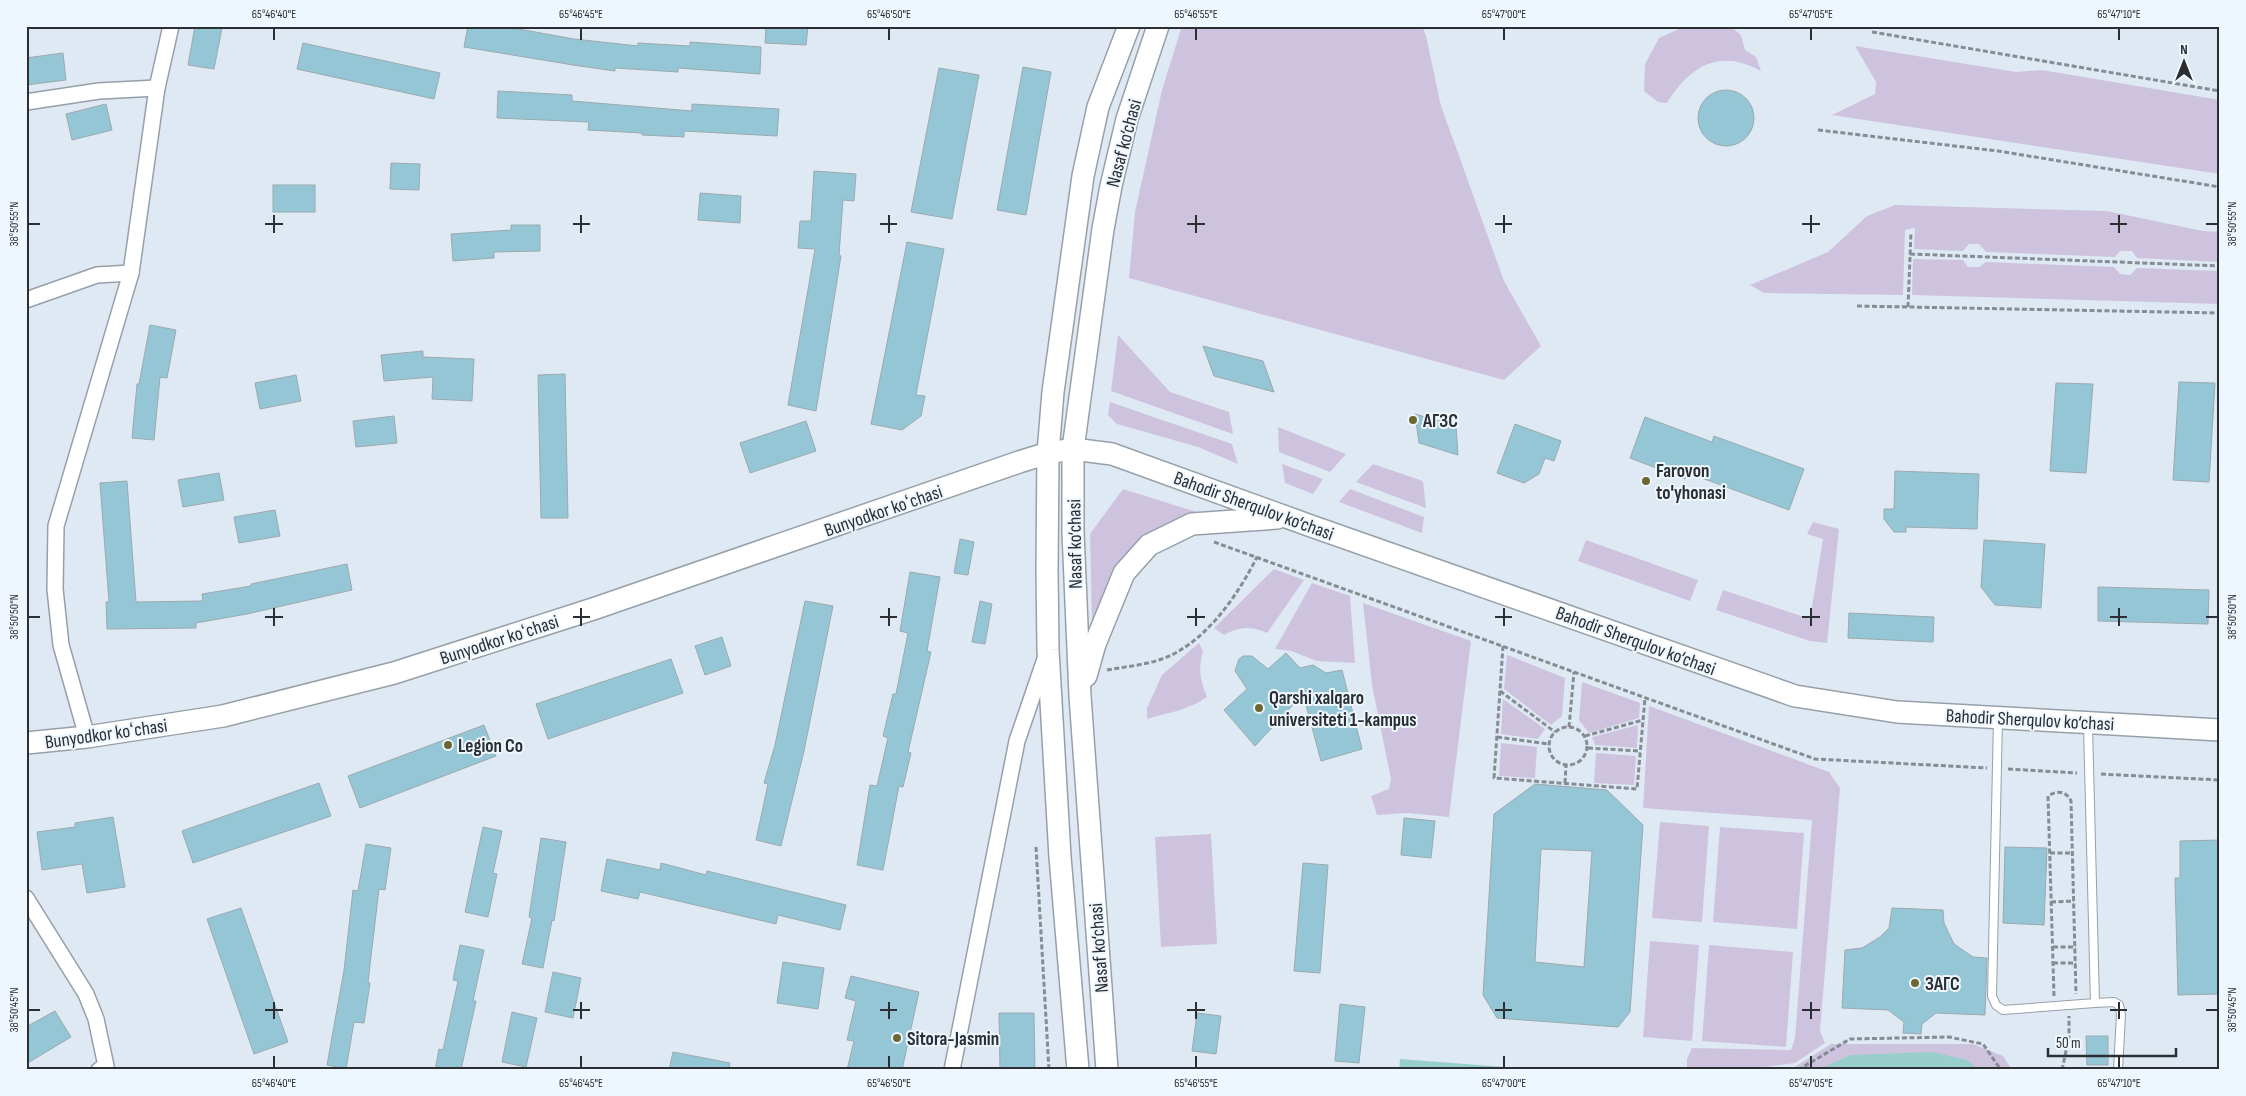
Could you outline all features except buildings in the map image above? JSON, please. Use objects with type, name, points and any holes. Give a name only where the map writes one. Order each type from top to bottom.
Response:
[{"type":"main road","name":"Nasaf ko‘chasi","points":[[1078,1070],[1060,857],[1048,650],[1048,452],[1053,392],[1082,176],[1098,107],[1128,26]]},
{"type":"main road","name":"Nasaf ko‘chasi","points":[[1107,1070],[1080,696],[1073,532],[1074,449],[1098,267],[1111,186],[1127,119],[1158,26]]},
{"type":"main road","name":"Bunyodkor koʻchasi","points":[[26,743],[86,737],[223,716],[394,673],[605,605],[1048,452],[1074,449]]},
{"type":"main road","name":"Bahodir Sherqulov ko‘chasi","points":[[1074,449],[1112,454],[1795,696],[1897,712],[2220,730]]},
{"type":"main road","points":[[1080,696],[1094,644],[1124,573],[1148,545],[1192,524],[1286,517]]},
{"type":"street","points":[[86,737],[61,645],[55,589],[56,526],[132,273],[156,88],[170,26]]},
{"type":"street","points":[[26,102],[99,91],[156,88]]},
{"type":"street","points":[[26,300],[97,275],[132,273]]},
{"type":"street","points":[[952,1070],[1017,741],[1048,650]]},
{"type":"street","points":[[26,898],[86,994],[96,1019],[106,1066],[99,1070]]},
{"type":"lane","points":[[1998,717],[1992,996],[1996,1005],[2003,1010],[2114,1002],[2119,1005],[2121,1014],[2118,1070]]},
{"type":"lane","points":[[2088,722],[2095,1003]]},
{"type":"path","points":[[1872,32],[2220,91]]},
{"type":"path","points":[[1818,130],[1998,151],[2220,187]]},
{"type":"path","points":[[1908,307],[1910,232]]},
{"type":"path","points":[[1910,254],[2220,266]]},
{"type":"path","points":[[1857,306],[2220,313]]},
{"type":"path","points":[[1214,541],[1815,759],[2220,780]]},
{"type":"path","points":[[1106,670],[1160,660],[1192,643],[1224,610],[1244,584],[1256,557]]},
{"type":"path","points":[[1503,646],[1494,778],[1637,789],[1645,698]]},
{"type":"path","points":[[1569,727],[1574,672]]},
{"type":"path","points":[[1500,691],[1555,732]]},
{"type":"path","points":[[1585,736],[1643,720]]},
{"type":"path","points":[[1569,727],[1579,730],[1585,736],[1588,748],[1580,762],[1566,765],[1556,762],[1552,757],[1548,744],[1555,732],[1569,727]]},
{"type":"path","points":[[1496,737],[1548,744]]},
{"type":"path","points":[[1588,748],[1640,751]]},
{"type":"path","points":[[1565,783],[1566,765]]},
{"type":"path","points":[[2054,1005],[2048,796],[2054,792],[2063,792],[2068,795],[2071,801],[2076,963],[2069,1037],[2062,1070]]},
{"type":"path","points":[[1036,848],[1049,1070]]},
{"type":"path","points":[[2050,853],[2073,852]]},
{"type":"path","points":[[2051,902],[2074,901]]},
{"type":"path","points":[[2053,947],[2076,947]]},
{"type":"path","points":[[2053,963],[2076,963]]},
{"type":"path","points":[[1798,1070],[1850,1039],[1949,1037],[1983,1044],[2001,1070]]},
{"type":"shaded area","points":[[1182,26],[1422,26],[1426,36],[1441,106],[1504,281],[1541,346],[1504,380],[1129,278],[1135,212],[1162,90]]},
{"type":"shaded area","points":[[1685,26],[1730,26],[1741,35],[1745,50],[1756,57],[1761,71],[1746,64],[1732,61],[1719,61],[1707,64],[1685,79],[1667,103],[1658,102],[1644,91],[1645,64],[1659,38]]},
{"type":"shaded area","points":[[1855,46],[2016,72],[2042,70],[2220,100],[2220,174],[1832,115],[1875,94],[1876,82]]},
{"type":"shaded area","points":[[1895,205],[2107,211],[2203,231],[2220,232],[2220,262],[2137,258],[2132,251],[2120,251],[2115,257],[1986,252],[1979,244],[1969,244],[1963,251],[1914,249],[1915,228],[1905,230],[1903,295],[1764,293],[1750,285],[1828,252],[1867,216]]},
{"type":"shaded area","points":[[1913,259],[1963,260],[1968,267],[1979,267],[1986,262],[2114,267],[2120,274],[2130,275],[2137,268],[2220,271],[2220,304],[1912,295]]},
{"type":"shaded area","points":[[1118,335],[1170,392],[1229,412],[1233,434],[1111,391]]},
{"type":"shaded area","points":[[1110,402],[1232,444],[1238,464],[1198,447],[1117,424],[1108,415]]},
{"type":"shaded area","points":[[1278,427],[1346,454],[1330,472],[1279,452]]},
{"type":"shaded area","points":[[1282,464],[1323,479],[1313,494],[1285,483]]},
{"type":"shaded area","points":[[1373,464],[1423,481],[1426,508],[1356,482]]},
{"type":"shaded area","points":[[1123,489],[1206,515],[1118,569],[1092,623],[1090,534]]},
{"type":"shaded area","points":[[1350,489],[1424,517],[1422,533],[1339,502]]},
{"type":"shaded area","points":[[1813,522],[1839,529],[1827,643],[1810,641],[1716,610],[1723,590],[1810,619],[1823,539],[1807,534]]},
{"type":"shaded area","points":[[1586,540],[1698,580],[1690,601],[1578,561]]},
{"type":"shaded area","points":[[1274,569],[1304,580],[1267,633],[1246,628],[1224,635],[1214,628]]},
{"type":"shaded area","points":[[1312,583],[1350,596],[1355,663],[1317,661],[1291,651],[1275,649]]},
{"type":"shaded area","points":[[1363,603],[1471,641],[1449,817],[1407,813],[1377,815],[1371,796],[1389,789],[1391,779],[1372,685]]},
{"type":"shaded area","points":[[1199,643],[1203,651],[1200,674],[1207,697],[1185,708],[1147,719],[1147,708],[1162,675]]},
{"type":"shaded area","points":[[1507,655],[1565,678],[1562,716],[1551,725],[1504,689]]},
{"type":"shaded area","points":[[1582,682],[1640,703],[1639,718],[1589,733],[1579,720]]},
{"type":"shaded area","points":[[1503,699],[1545,729],[1538,739],[1501,734]]},
{"type":"shaded area","points":[[1649,706],[1829,772],[1840,788],[1820,1031],[1825,1043],[1795,1063],[1741,1070],[1687,1070],[1687,1059],[1692,1048],[1791,1050],[1795,1038],[1812,820],[1643,808]]},
{"type":"shaded area","points":[[1638,725],[1637,748],[1595,745],[1592,737]]},
{"type":"shaded area","points":[[1501,743],[1537,747],[1535,778],[1499,776]]},
{"type":"shaded area","points":[[1596,753],[1636,756],[1634,785],[1594,783]]},
{"type":"shaded area","points":[[1660,822],[1709,826],[1702,922],[1652,918]]},
{"type":"shaded area","points":[[1720,827],[1804,833],[1797,929],[1713,922]]},
{"type":"shaded area","points":[[1211,834],[1217,944],[1161,947],[1155,837]]},
{"type":"shaded area","points":[[1650,941],[1699,945],[1692,1041],[1643,1037]]},
{"type":"shaded area","points":[[1709,945],[1793,952],[1786,1047],[1702,1041]]},
{"type":"shaded area","points":[[1831,1044],[1973,1044],[2003,1056],[2012,1070],[1785,1070],[1793,1068]]},
{"type":"shaded area","points":[[1932,1052],[1967,1060],[1979,1070],[1817,1070],[1851,1055]]},
{"type":"shaded area","points":[[1400,1059],[1504,1067],[1503,1070],[1399,1070]]},
{"type":"place","name":"АГЗС","points":[[1413,420]]},
{"type":"place","name":"Farovon to'yhonasi","points":[[1646,481]]},
{"type":"place","name":"Qarshi xalqaro universiteti 1-kampus","points":[[1259,708]]},
{"type":"place","name":"Legion Co","points":[[448,745]]},
{"type":"place","name":"ЗАГС","points":[[1915,983]]},
{"type":"place","name":"Sitora-Jasmin","points":[[897,1038]]}]
